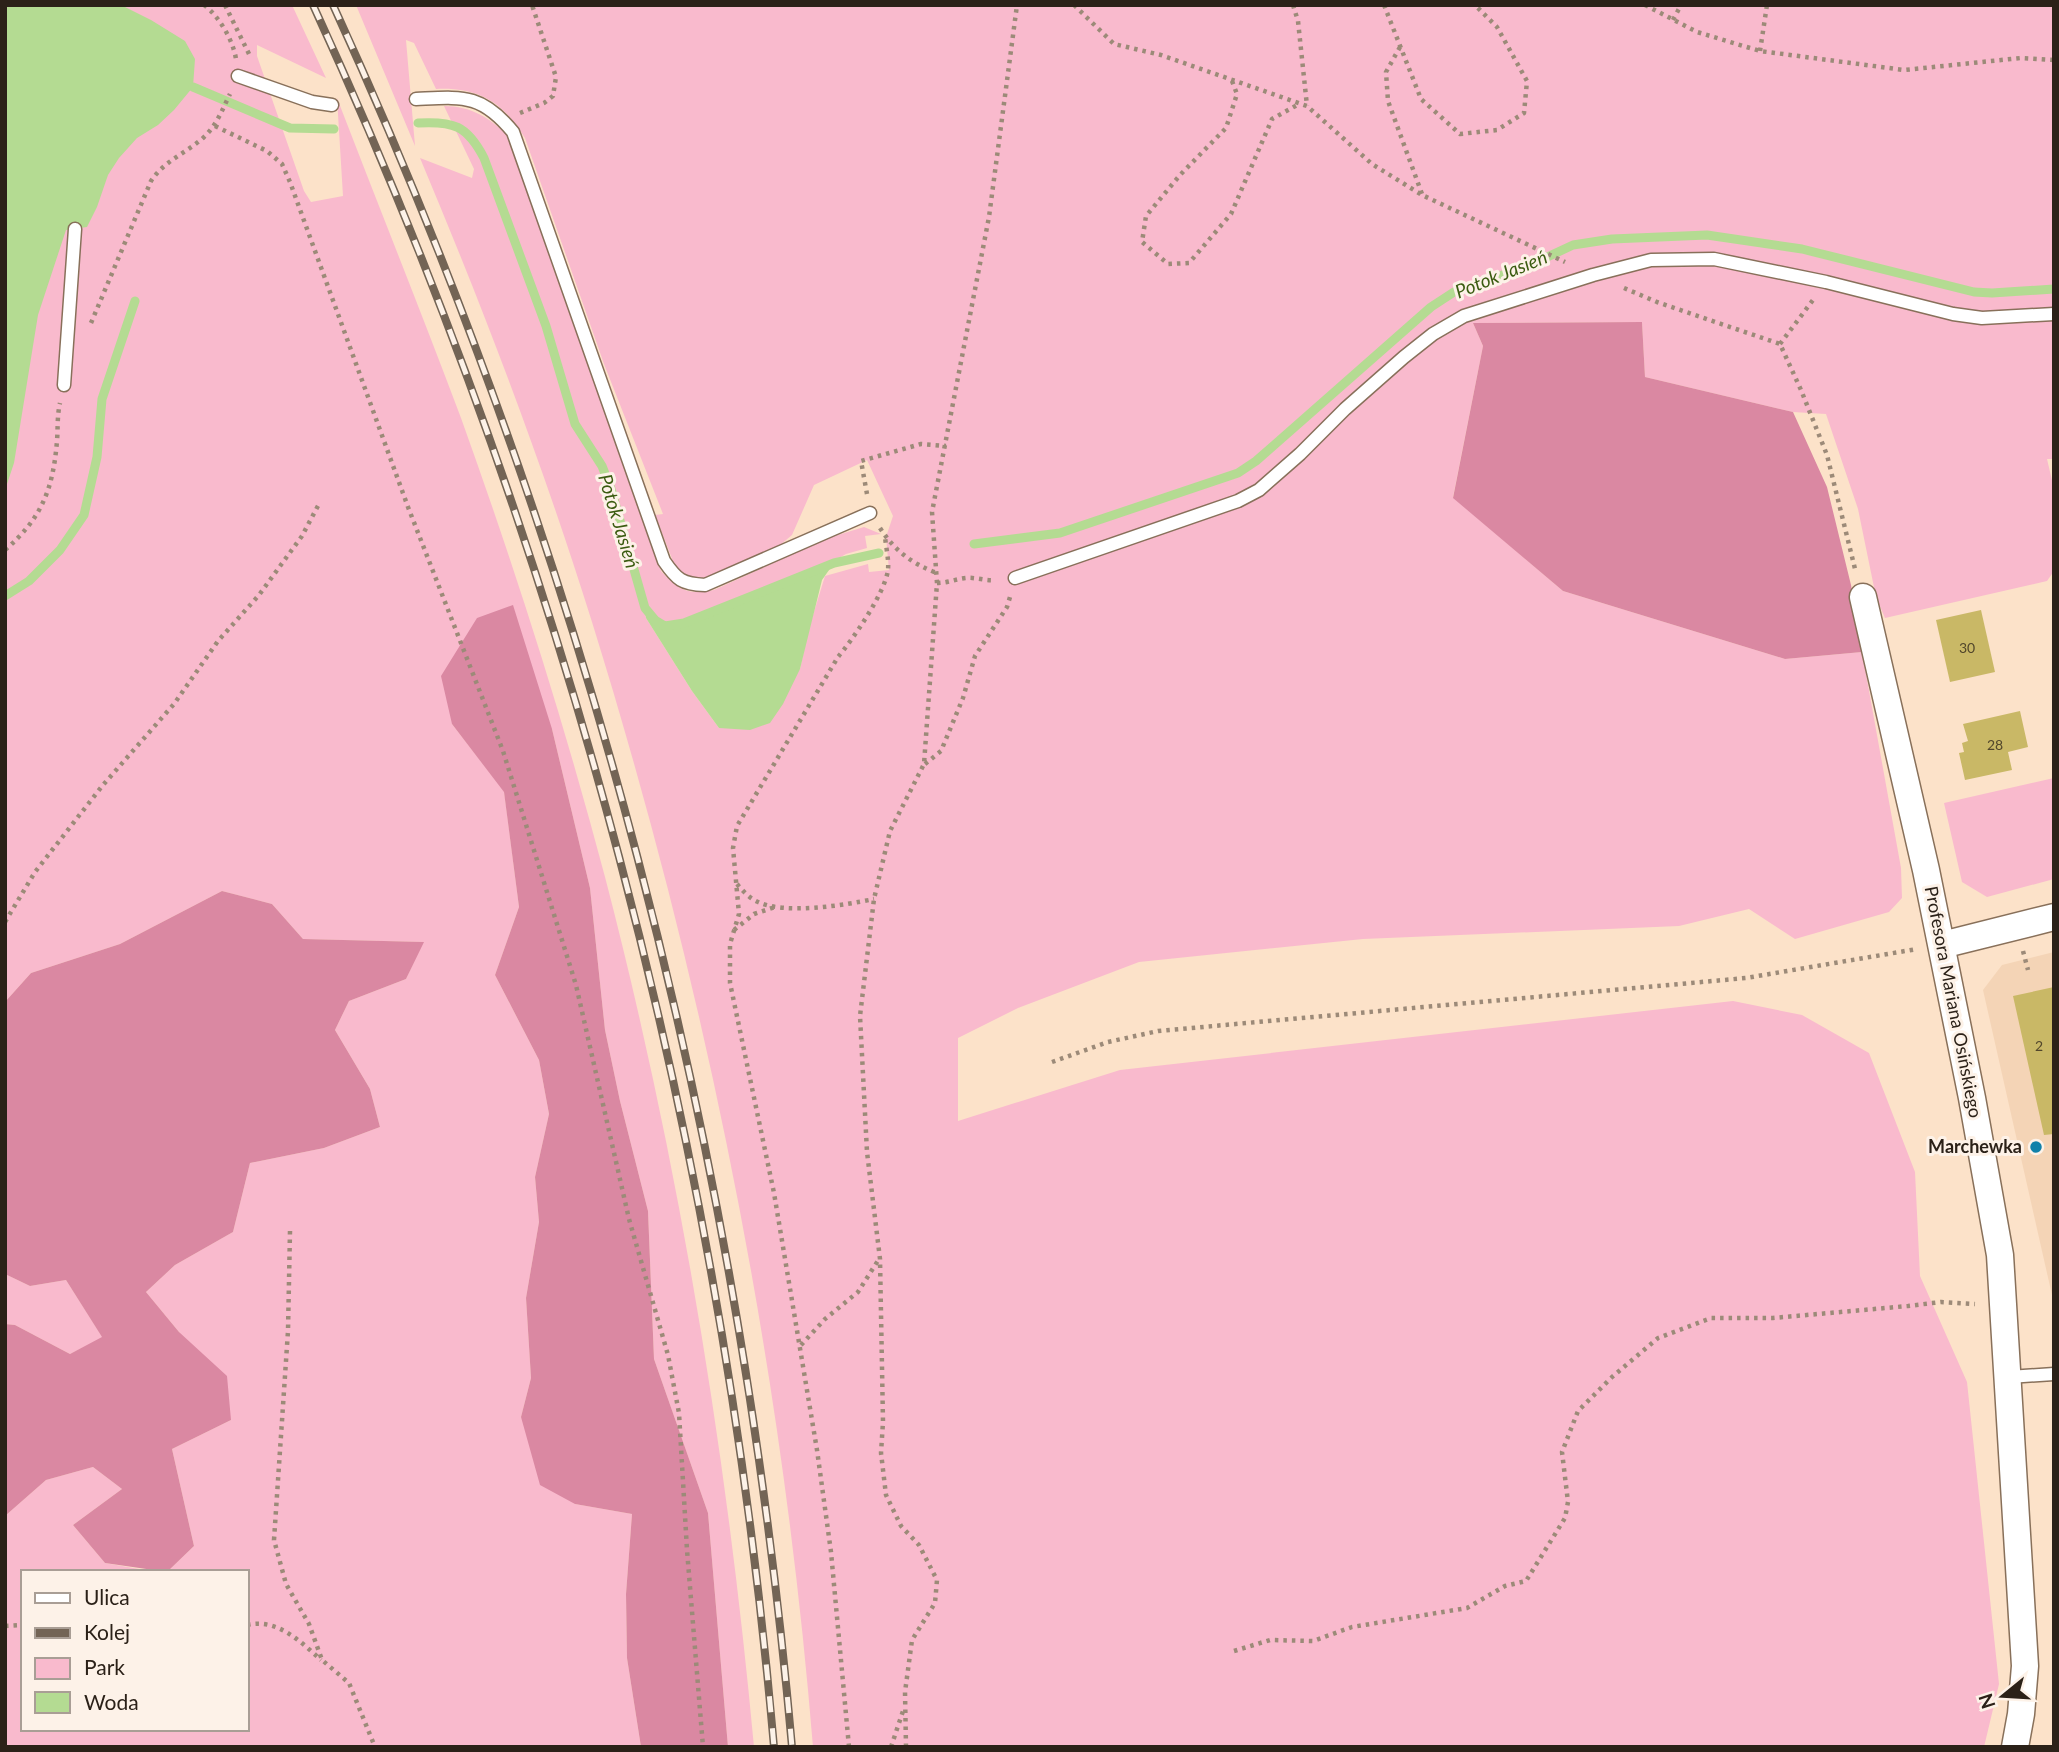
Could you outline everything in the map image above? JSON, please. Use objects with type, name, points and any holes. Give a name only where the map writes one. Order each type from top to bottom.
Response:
[{"type":"street","name":"Profesora Mariana Osińskiego","points":[[1863,597],[1942,945],[2000,1255],[2025,1666],[2015,1747]]},
{"type":"street","points":[[1942,945],[2054,917]]},
{"type":"lane","points":[[244,77],[312,102],[332,104]]},
{"type":"lane","points":[[416,99],[455,98],[478,101],[503,120],[513,132],[664,561],[674,576],[687,584],[705,585],[870,513]]},
{"type":"lane","points":[[64,385],[75,229]]},
{"type":"lane","points":[[1015,578],[1238,501],[1259,490],[1345,409],[1433,334],[1464,316],[1593,275],[1651,260],[1714,259],[1826,282],[1953,314],[1982,318],[2054,314]]},
{"type":"lane","points":[[2009,1377],[2054,1374]]},
{"type":"path","points":[[204,5],[211,7],[226,32],[244,77]]},
{"type":"path","points":[[151,181],[157,172],[202,139],[215,126],[230,94],[244,77],[251,58],[225,5]]},
{"type":"path","points":[[503,120],[544,103],[553,96],[556,77],[532,5]]},
{"type":"path","points":[[925,764],[937,583],[932,512],[989,217],[1017,5]]},
{"type":"path","points":[[1074,5],[1114,44],[1161,55],[1307,106],[1372,164],[1422,195],[1657,302],[1780,344],[1827,455],[1863,597]]},
{"type":"path","points":[[1293,5],[1298,21],[1307,106]]},
{"type":"path","points":[[1384,5],[1422,99],[1460,134],[1497,130],[1524,113],[1527,81],[1497,26],[1475,5]]},
{"type":"path","points":[[1645,5],[1697,32],[1760,51],[1904,70],[2021,58],[2054,60]]},
{"type":"path","points":[[1674,20],[1681,5]]},
{"type":"path","points":[[1760,51],[1767,5]]},
{"type":"path","points":[[1401,47],[1386,72],[1388,101],[1422,195]]},
{"type":"path","points":[[1232,80],[1237,94],[1226,128],[1180,175],[1146,216],[1142,242],[1168,264],[1189,263],[1231,214],[1272,119],[1300,103]]},
{"type":"path","points":[[215,126],[267,151],[282,164],[290,182],[408,507],[503,751],[576,985],[629,1219],[668,1355],[679,1413],[703,1747]]},
{"type":"path","points":[[1780,344],[1826,282]]},
{"type":"path","points":[[870,513],[861,461],[921,444],[946,446]]},
{"type":"path","points":[[5,922],[35,872],[111,775],[174,704],[218,641],[259,595],[302,536],[320,502]]},
{"type":"path","points":[[849,1747],[831,1552],[800,1346],[774,1194],[730,983],[730,944],[739,914],[733,848],[737,826],[838,657],[858,633],[881,591],[888,571],[885,537],[901,554],[918,566],[937,573]]},
{"type":"path","points":[[906,1747],[905,1706],[912,1640],[935,1603],[937,1580],[919,1545],[901,1526],[886,1496],[881,1453],[883,1422],[880,1258],[867,1152],[860,1016],[874,899],[890,831],[925,764],[941,751],[963,698],[975,656],[1007,607],[1015,578],[984,581],[968,578],[937,583]]},
{"type":"path","points":[[737,883],[753,899],[776,907]]},
{"type":"path","points":[[734,930],[754,914],[776,907],[834,907],[874,899]]},
{"type":"path","points":[[1052,1062],[1108,1042],[1158,1031],[1746,978],[1942,945]]},
{"type":"path","points":[[290,1231],[288,1331],[274,1540],[286,1584],[309,1624],[321,1660]]},
{"type":"path","points":[[800,1346],[825,1319],[858,1292],[880,1258]]},
{"type":"path","points":[[1234,1651],[1270,1640],[1313,1641],[1352,1627],[1467,1608],[1505,1586],[1526,1581],[1565,1518],[1568,1502],[1562,1452],[1578,1411],[1612,1377],[1658,1338],[1711,1318],[1773,1318],[1941,1301],[1972,1302],[2004,1316]]},
{"type":"path","points":[[248,1625],[260,1622],[292,1633],[349,1683],[375,1747]]},
{"type":"path","points":[[891,1747],[905,1706]]},
{"type":"shaded area","points":[[1642,322],[1645,377],[1793,412],[1827,487],[1851,585],[1862,652],[1785,659],[1563,591],[1453,498],[1483,346],[1473,323]]},
{"type":"shaded area","points":[[513,605],[552,729],[590,888],[605,1030],[648,1211],[654,1359],[708,1513],[728,1747],[641,1747],[627,1658],[626,1594],[632,1514],[575,1504],[540,1485],[521,1417],[531,1378],[526,1298],[539,1222],[535,1177],[549,1114],[539,1060],[495,975],[519,907],[504,792],[452,724],[441,676],[477,618]]},
{"type":"shaded area","points":[[222,891],[272,904],[303,939],[424,942],[406,979],[349,1001],[335,1030],[370,1089],[380,1127],[324,1148],[250,1163],[233,1232],[175,1265],[146,1292],[179,1332],[227,1376],[231,1420],[172,1449],[194,1546],[169,1570],[105,1563],[73,1525],[122,1489],[93,1467],[46,1480],[5,1516],[5,1324],[15,1325],[70,1354],[102,1337],[66,1280],[30,1286],[5,1274],[5,1002],[31,973],[120,944]]},
{"type":"shaded area","name":"Marchewka","points":[[2054,952],[2054,1304],[1983,990],[2002,965]]},
{"type":"green space","points":[[5,5],[292,5],[326,78],[257,45],[257,56],[304,191],[311,202],[343,196],[337,98],[481,474],[556,703],[605,877],[656,1092],[697,1309],[730,1527],[754,1747],[728,1747],[708,1513],[654,1359],[648,1211],[605,1030],[590,888],[552,729],[452,724],[504,791],[519,907],[495,975],[539,1060],[549,1114],[535,1177],[539,1222],[526,1298],[531,1378],[521,1417],[575,1504],[632,1514],[626,1594],[627,1658],[641,1747],[5,1747],[5,1516],[46,1480],[93,1467],[122,1489],[73,1525],[105,1563],[145,1570],[21,1570],[21,1731],[248,1731],[248,1570],[169,1570],[194,1546],[172,1449],[231,1420],[179,1332],[146,1292],[175,1265],[233,1232],[250,1163],[324,1148],[380,1127],[370,1089],[335,1030],[349,1001],[406,979],[423,942],[303,939],[272,904],[222,891],[120,944],[31,973],[5,1002]]},
{"type":"green space","points":[[356,5],[2054,5],[2054,459],[2047,459],[2054,489],[2054,571],[2047,581],[1885,618],[1876,597],[1858,509],[1826,414],[1793,412],[1645,377],[1642,322],[1473,323],[1483,346],[1453,497],[1563,591],[1785,659],[1862,652],[1901,868],[1902,898],[1889,912],[1795,939],[1749,909],[1679,926],[1363,939],[1139,962],[1018,1008],[958,1038],[958,1121],[1120,1070],[1733,1001],[1802,1015],[1869,1053],[1915,1172],[1920,1276],[1967,1382],[1999,1684],[1984,1747],[813,1747],[799,1604],[760,1320],[734,1178],[704,1038],[633,760],[573,563],[512,388],[420,158],[472,178],[474,169],[444,106],[463,108],[479,114],[508,136],[661,571],[667,578],[684,590],[714,590],[828,538],[864,527],[881,534],[865,536],[867,548],[846,554],[818,570],[684,623],[665,626],[645,609],[646,618],[719,728],[800,669],[825,576],[868,564],[869,572],[889,570],[886,537],[893,516],[867,460],[814,485],[792,535],[774,550],[704,579],[687,576],[676,569],[655,515],[663,514],[604,364],[525,138],[508,115],[488,99],[465,91],[436,89],[414,43],[406,40],[415,146]]},
{"type":"green space","points":[[2054,778],[2054,879],[1987,897],[1962,882],[1944,803]]},
{"type":"green space","points":[[5,1274],[30,1286],[66,1280],[103,1338],[70,1354],[15,1325],[5,1324]]},
{"type":"water","points":[[5,5],[121,5],[185,41],[195,59],[193,87],[174,110],[158,125],[137,138],[119,158],[108,175],[87,227],[66,230],[38,315],[14,463],[5,490]]},
{"type":"water","points":[[834,563],[822,580],[800,669],[783,704],[770,723],[750,730],[719,728],[646,618],[645,608],[664,626],[684,623]]},
{"type":"building","points":[[1981,610],[1995,672],[1950,682],[1936,620]]},
{"type":"building","points":[[2020,711],[2028,747],[2008,752],[2012,770],[1965,780],[1959,753],[1964,752],[1962,743],[1968,741],[1963,724]]},
{"type":"building","points":[[2054,987],[2054,1134],[2044,1135],[2013,996]]},
{"type":"waterway","name":"Potok Jasień","points":[[193,87],[290,128],[334,129]]},
{"type":"waterway","name":"Potok Jasień","points":[[418,123],[441,123],[458,127],[471,138],[484,158],[546,326],[575,424],[602,466],[645,608],[655,620],[665,626],[684,623],[834,563],[879,553]]},
{"type":"waterway","name":"Potok Jasień","points":[[974,544],[1060,533],[1238,473],[1256,461],[1431,307],[1454,292],[1528,266],[1573,245],[1612,239],[1707,235],[1802,249],[1974,292],[2054,289]]},
{"type":"waterway","points":[[5,596],[29,581],[60,550],[84,515],[97,457],[102,399],[135,301]]},
{"type":"railway","points":[[313,5],[403,213],[484,424],[556,639],[619,856],[672,1076],[716,1298],[750,1522],[774,1747]]},
{"type":"railway","points":[[333,5],[423,213],[504,424],[575,639],[637,856],[690,1076],[733,1298],[767,1522],[792,1747]]},
{"type":"place","name":"Marchewka","points":[[2036,1147]]}]
